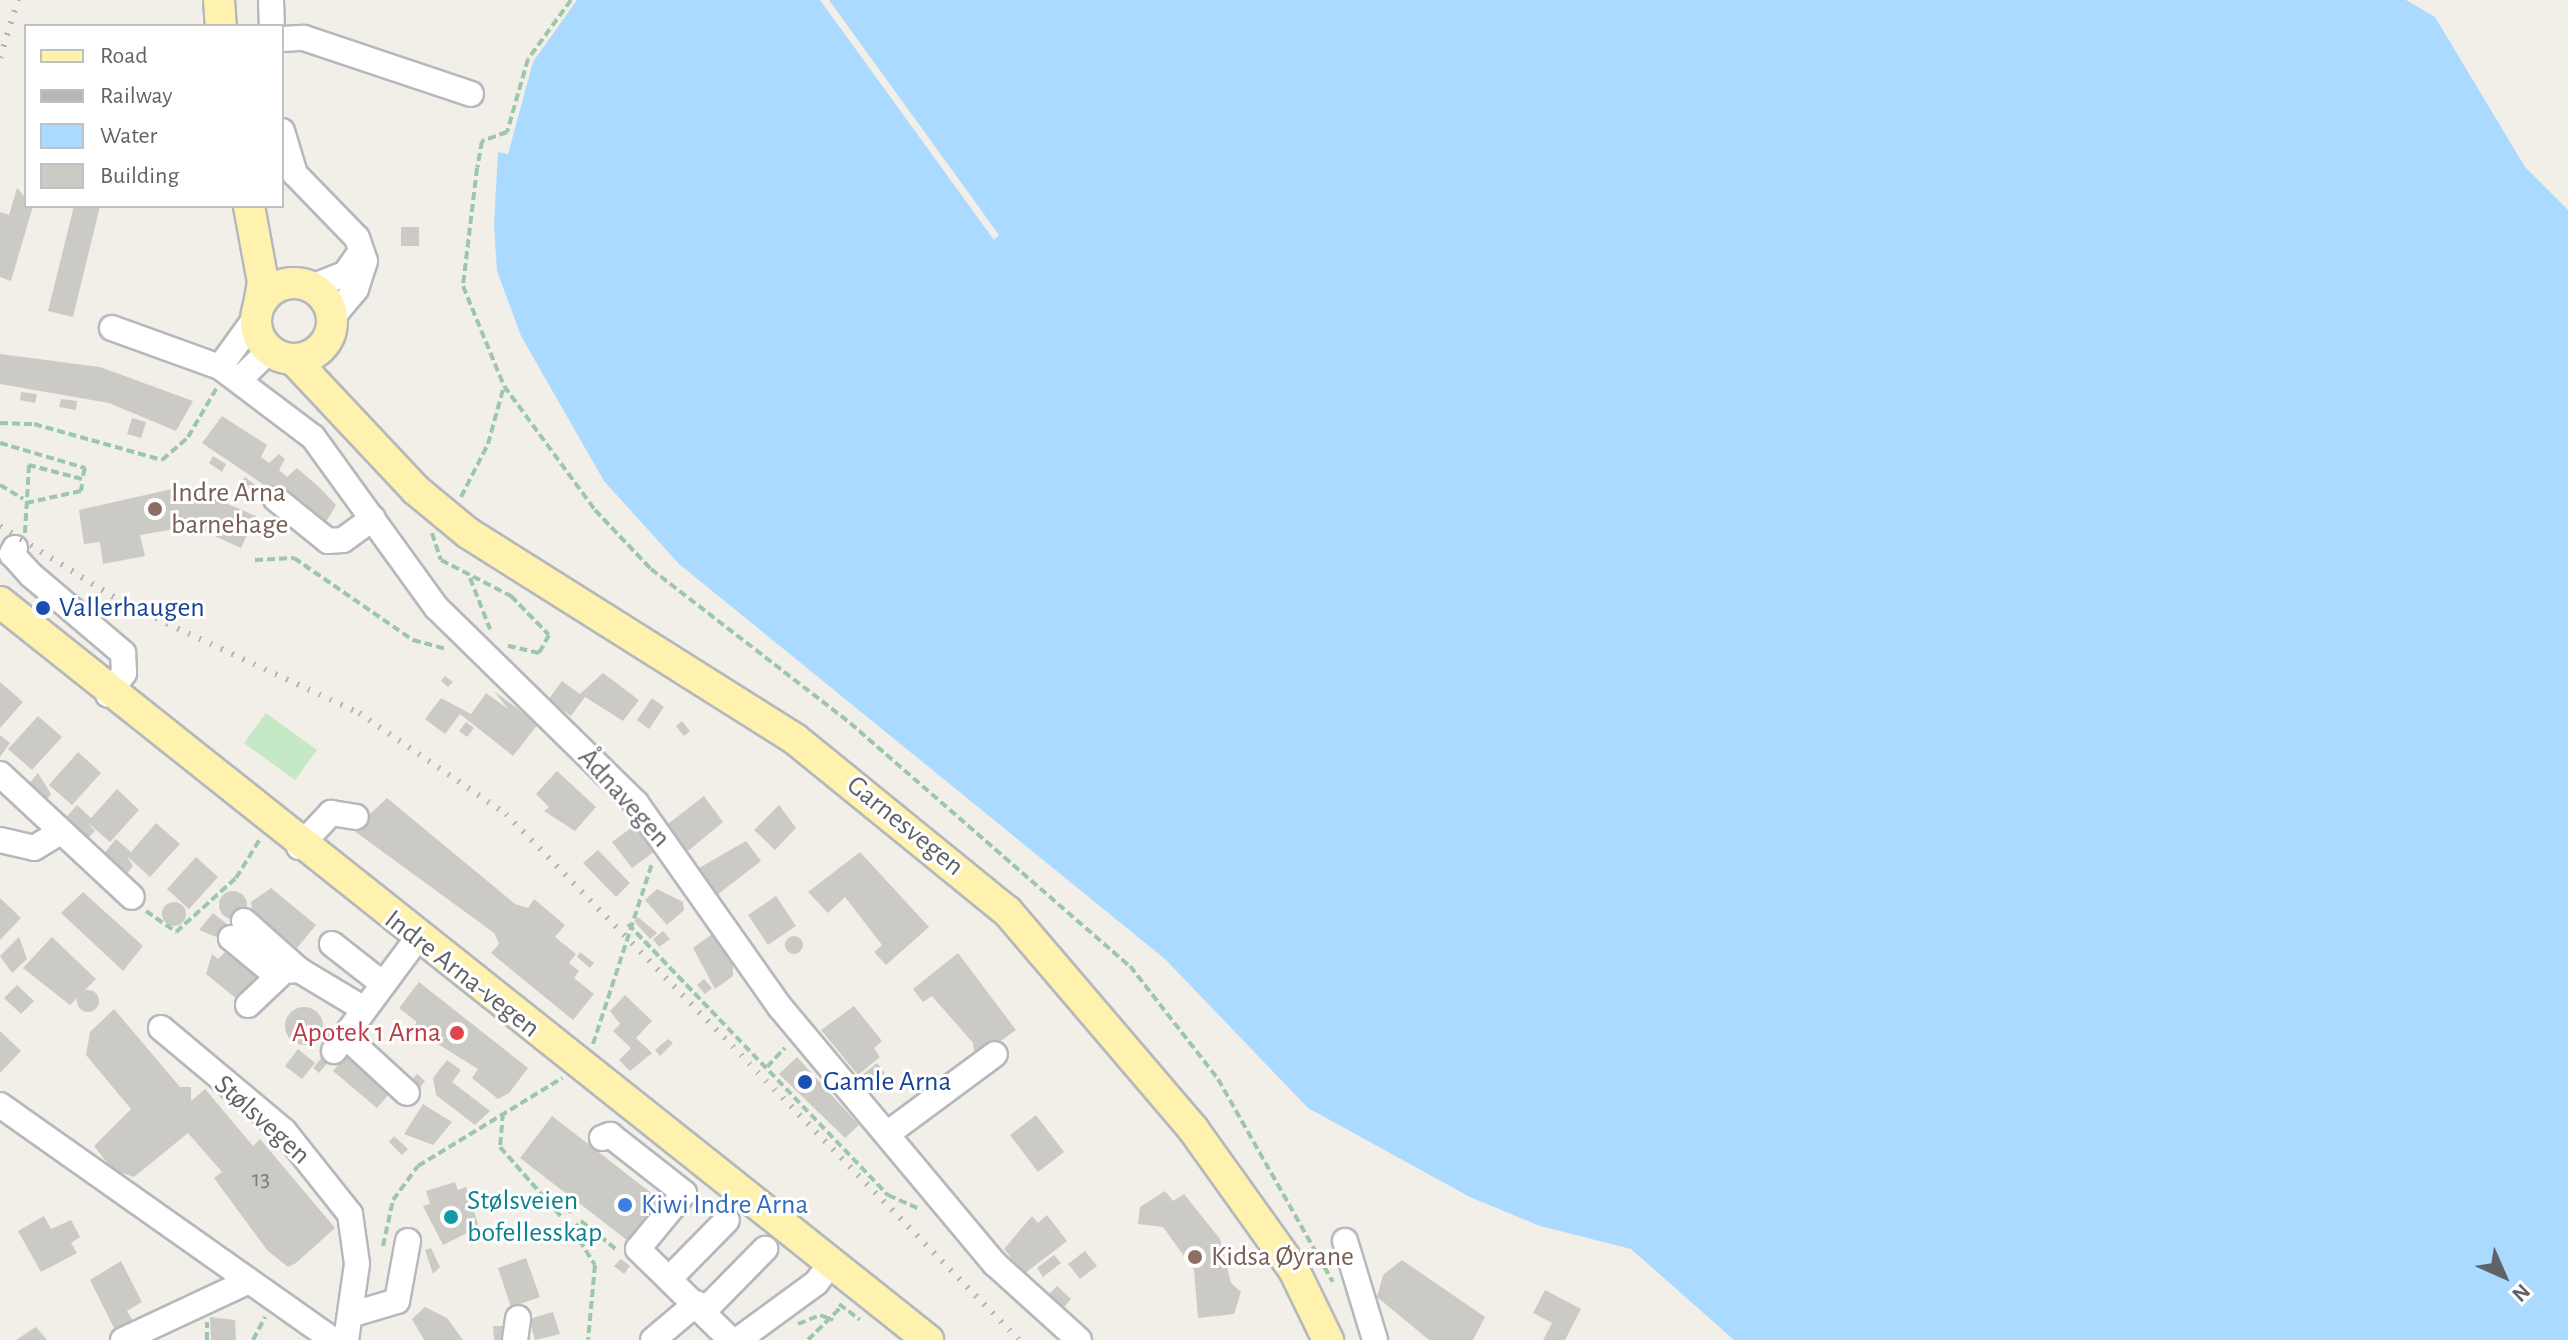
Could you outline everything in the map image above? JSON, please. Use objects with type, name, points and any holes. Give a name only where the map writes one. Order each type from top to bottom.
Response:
[{"type":"main road","points":[[219,0],[221,24]]},
{"type":"main road","points":[[249,208],[263,282],[258,311],[282,354],[329,330]]},
{"type":"main road","points":[[257,208],[306,285],[276,287],[258,311]]},
{"type":"main road","name":"Garnesvegen","points":[[306,285],[329,330],[364,433]]},
{"type":"main road","name":"Garnesvegen","points":[[282,354],[468,533],[795,739],[1007,911],[1202,1141],[1294,1270],[1328,1340]]},
{"type":"main road","name":"Indre Arna-vegen","points":[[0,602],[108,695],[299,847],[928,1340]]},
{"type":"street","points":[[271,0],[272,24]]},
{"type":"street","points":[[284,39],[304,38],[471,94]]},
{"type":"street","points":[[284,138],[295,174],[362,249]]},
{"type":"street","points":[[306,285],[345,274],[362,249]]},
{"type":"street","points":[[329,330],[356,289],[362,249]]},
{"type":"street","points":[[226,378],[258,311]]},
{"type":"street","name":"Ådnavegen","points":[[112,328],[226,378],[313,437],[477,653],[610,774],[662,838],[801,1032],[995,1264],[1079,1340]]},
{"type":"street","points":[[226,378],[282,354]]},
{"type":"street","points":[[276,499],[328,541],[343,540],[373,518]]},
{"type":"street","points":[[20,542],[18,562],[123,653],[124,673],[108,695]]},
{"type":"street","points":[[0,774],[132,897]]},
{"type":"street","points":[[299,847],[331,813],[356,817]]},
{"type":"street","points":[[0,840],[34,848],[61,832]]},
{"type":"street","points":[[237,930],[288,973],[364,1009]]},
{"type":"street","points":[[407,1093],[340,1043],[417,939]]},
{"type":"street","points":[[332,944],[383,984]]},
{"type":"street","points":[[248,1005],[288,973]]},
{"type":"street","name":"Stølsvegen","points":[[161,1028],[284,1131],[337,1194],[356,1236],[346,1340]]},
{"type":"street","points":[[887,1134],[995,1054]]},
{"type":"street","points":[[0,1105],[333,1340]]},
{"type":"street","points":[[602,1138],[610,1135],[684,1193],[638,1249],[701,1306],[731,1340]]},
{"type":"street","points":[[670,1278],[727,1220]]},
{"type":"street","points":[[350,1315],[397,1301],[408,1241]]},
{"type":"street","points":[[1345,1241],[1375,1340]]},
{"type":"street","points":[[653,1340],[701,1306],[765,1249]]},
{"type":"street","points":[[738,1340],[816,1283],[831,1263]]},
{"type":"street","points":[[134,1337],[249,1281]]},
{"type":"path","points":[[571,0],[528,59],[507,132],[482,141],[477,168],[463,286],[504,386],[595,510],[651,569],[850,723],[1130,966],[1218,1079],[1340,1297]]},
{"type":"path","points":[[0,423],[34,424],[162,460],[188,437],[226,378]]},
{"type":"path","points":[[459,500],[488,444],[504,386]]},
{"type":"path","points":[[0,443],[85,468],[82,479],[29,465],[20,542]]},
{"type":"path","points":[[0,485],[26,501],[81,491],[82,484]]},
{"type":"path","points":[[432,531],[434,553],[470,578],[511,596],[549,635],[539,653],[498,642]]},
{"type":"path","points":[[255,560],[294,558],[413,640],[448,649],[456,644]]},
{"type":"path","points":[[470,578],[488,616],[487,638]]},
{"type":"path","points":[[132,897],[176,932],[236,878],[271,824]]},
{"type":"path","points":[[586,1053],[613,991],[628,924],[662,838]]},
{"type":"path","points":[[628,924],[888,1195],[926,1215]]},
{"type":"path","points":[[767,1067],[801,1032]]},
{"type":"path","points":[[382,1255],[393,1200],[418,1166],[562,1078],[563,1067]]},
{"type":"path","points":[[503,1113],[500,1147],[573,1230],[595,1265],[588,1340]]},
{"type":"path","points":[[573,1230],[581,1221],[608,1243]]},
{"type":"path","points":[[808,1340],[833,1320],[842,1306]]},
{"type":"path","points":[[789,1329],[820,1315],[833,1320]]},
{"type":"green space","points":[[266,713],[317,750],[295,780],[244,743]]},
{"type":"water","points":[[577,0],[2406,0],[2435,17],[2525,167],[2568,210],[2568,1340],[1734,1340],[1631,1249],[1540,1226],[1470,1197],[1308,1108],[1165,959],[679,564],[604,481],[521,336],[497,271],[494,225],[498,152],[508,154],[533,62]]},
{"type":"pier","points":[[820,0],[829,0],[999,235],[994,240]]},
{"type":"building","points":[[17,188],[24,196],[24,208],[32,208],[11,281],[0,277],[0,212],[9,215]]},
{"type":"building","points":[[74,208],[100,208],[73,317],[48,311]]},
{"type":"building","points":[[401,227],[419,227],[419,246],[401,246]]},
{"type":"building","points":[[0,354],[100,367],[193,401],[176,431],[109,403],[0,384]]},
{"type":"building","points":[[21,392],[37,394],[35,403],[20,400]]},
{"type":"building","points":[[61,399],[77,401],[76,410],[59,407]]},
{"type":"building","points":[[222,416],[267,445],[261,457],[269,463],[279,454],[285,459],[279,470],[287,477],[297,468],[320,488],[336,505],[326,522],[314,531],[273,491],[202,443]]},
{"type":"building","points":[[132,418],[146,422],[141,438],[127,434]]},
{"type":"building","points":[[213,456],[226,464],[222,472],[209,463]]},
{"type":"building","points":[[245,477],[258,487],[249,499],[235,489]]},
{"type":"building","points":[[185,486],[256,516],[241,548],[192,526],[140,535],[145,556],[103,564],[100,542],[84,544],[79,510]]},
{"type":"building","points":[[603,673],[639,700],[623,721],[585,697],[571,716],[548,700],[562,681],[580,694]]},
{"type":"building","points":[[445,676],[453,682],[448,687],[441,681]]},
{"type":"building","points":[[0,682],[23,702],[0,728]]},
{"type":"building","points":[[494,691],[538,724],[513,756],[460,714],[445,734],[425,719],[441,698],[471,714],[486,693],[508,709]]},
{"type":"building","points":[[652,698],[664,707],[649,729],[637,720]]},
{"type":"building","points":[[38,716],[62,737],[32,770],[8,749]]},
{"type":"building","points":[[682,721],[690,731],[684,736],[676,726]]},
{"type":"building","points":[[466,722],[474,728],[467,737],[459,731]]},
{"type":"building","points":[[0,735],[10,743],[0,757]]},
{"type":"building","points":[[78,752],[101,773],[72,805],[49,785]]},
{"type":"building","points":[[557,771],[596,807],[575,831],[544,811],[549,807],[536,794]]},
{"type":"building","points":[[38,773],[51,794],[44,803],[26,787]]},
{"type":"building","points":[[117,789],[139,810],[110,842],[87,822],[95,831],[85,841],[63,821],[77,805],[91,818]]},
{"type":"building","points":[[704,796],[723,822],[688,851],[668,824]]},
{"type":"building","points":[[387,798],[515,904],[528,908],[534,899],[565,925],[555,937],[576,954],[569,963],[579,971],[574,978],[594,994],[573,1020],[491,953],[499,944],[494,933],[353,830]]},
{"type":"building","points":[[779,805],[796,828],[775,850],[754,830]]},
{"type":"building","points":[[156,823],[180,844],[150,877],[127,856],[133,866],[125,876],[102,856],[116,839],[131,852]]},
{"type":"building","points":[[635,825],[655,851],[632,868],[612,842]]},
{"type":"building","points":[[746,841],[761,861],[717,895],[699,868]]},
{"type":"building","points":[[598,850],[630,883],[616,897],[583,863]]},
{"type":"building","points":[[860,852],[929,927],[886,965],[874,952],[882,945],[845,897],[828,913],[808,892]]},
{"type":"building","points":[[196,857],[218,877],[189,909],[167,889]]},
{"type":"building","points":[[271,888],[316,925],[297,948],[252,911],[251,902]]},
{"type":"building","points":[[657,889],[683,902],[684,910],[667,925],[645,900]]},
{"type":"building","points":[[233,891],[243,895],[247,905],[243,915],[233,919],[223,915],[219,905],[223,895]]},
{"type":"building","points":[[83,892],[143,946],[123,971],[61,913]]},
{"type":"building","points":[[776,896],[796,926],[768,945],[748,915]]},
{"type":"building","points":[[0,898],[21,918],[0,940]]},
{"type":"building","points":[[174,902],[183,905],[186,914],[183,923],[174,926],[165,923],[162,914],[165,905]]},
{"type":"building","points":[[213,913],[233,929],[224,940],[199,930]]},
{"type":"building","points":[[638,917],[657,933],[650,939],[634,921]]},
{"type":"building","points":[[663,931],[670,939],[659,947],[653,939]]},
{"type":"building","points":[[712,934],[733,966],[733,976],[715,989],[693,948]]},
{"type":"building","points":[[790,936],[798,936],[803,945],[801,952],[790,954],[785,949],[785,941]]},
{"type":"building","points":[[19,937],[27,959],[12,973],[0,956]]},
{"type":"building","points":[[52,937],[96,979],[70,1005],[23,968]]},
{"type":"building","points":[[225,952],[261,981],[243,1004],[206,974],[212,954],[218,959]]},
{"type":"building","points":[[580,952],[594,963],[590,968],[577,957]]},
{"type":"building","points":[[958,953],[1016,1030],[975,1059],[973,1043],[932,996],[923,1002],[913,989]]},
{"type":"building","points":[[704,979],[712,988],[705,994],[697,985]]},
{"type":"building","points":[[419,982],[528,1068],[509,1093],[498,1099],[472,1078],[478,1069],[412,1028],[417,1022],[399,1008]]},
{"type":"building","points":[[17,985],[34,1001],[21,1014],[4,998]]},
{"type":"building","points":[[88,990],[96,993],[99,1001],[96,1009],[88,1012],[80,1009],[77,1001],[80,993]]},
{"type":"building","points":[[625,995],[652,1021],[636,1038],[652,1053],[630,1071],[619,1060],[631,1048],[613,1031],[620,1024],[610,1011]]},
{"type":"building","points":[[854,1006],[882,1041],[874,1048],[880,1057],[858,1075],[821,1030]]},
{"type":"building","points":[[304,1007],[317,1013],[323,1026],[317,1039],[304,1045],[291,1039],[285,1026],[291,1013]]},
{"type":"building","points":[[114,1009],[180,1087],[191,1087],[191,1101],[205,1089],[253,1146],[260,1139],[335,1228],[296,1263],[288,1267],[267,1250],[214,1178],[222,1172],[188,1133],[134,1177],[113,1170],[94,1146],[131,1109],[86,1055],[90,1032]]},
{"type":"building","points":[[0,1031],[21,1051],[0,1073]]},
{"type":"building","points":[[668,1039],[673,1043],[660,1056],[655,1050]]},
{"type":"building","points":[[298,1049],[315,1063],[302,1079],[285,1066]]},
{"type":"building","points":[[351,1049],[395,1087],[377,1108],[333,1071]]},
{"type":"building","points":[[323,1056],[329,1061],[319,1073],[313,1068]]},
{"type":"building","points":[[797,1057],[859,1125],[845,1138],[779,1074]]},
{"type":"building","points":[[447,1060],[461,1070],[452,1082],[490,1111],[475,1125],[436,1095],[433,1078]]},
{"type":"building","points":[[877,1063],[885,1073],[868,1085],[861,1076]]},
{"type":"building","points":[[417,1074],[425,1081],[416,1093],[407,1086]]},
{"type":"building","points":[[423,1104],[452,1122],[433,1145],[404,1134]]},
{"type":"building","points":[[1036,1115],[1064,1152],[1038,1172],[1010,1135]]},
{"type":"building","points":[[552,1116],[659,1199],[632,1244],[579,1203],[570,1214],[563,1209],[568,1195],[520,1158]]},
{"type":"building","points":[[394,1136],[408,1149],[402,1155],[389,1142]]},
{"type":"building","name":"Stølsveien bofellesskap","points":[[455,1182],[458,1190],[466,1187],[479,1227],[443,1245],[423,1206],[430,1204],[426,1191]]},
{"type":"building","points":[[1165,1191],[1173,1201],[1184,1194],[1220,1239],[1231,1283],[1241,1292],[1234,1314],[1198,1318],[1194,1270],[1163,1227],[1138,1224],[1140,1207]]},
{"type":"building","points":[[1047,1215],[1067,1241],[1024,1274],[1004,1249],[1032,1216],[1038,1223]]},
{"type":"building","points":[[44,1216],[51,1229],[71,1220],[80,1237],[71,1243],[77,1253],[41,1272],[18,1231]]},
{"type":"building","points":[[431,1248],[440,1267],[433,1274],[425,1250]]},
{"type":"building","points":[[1085,1251],[1097,1266],[1080,1279],[1068,1264]]},
{"type":"building","points":[[1054,1255],[1061,1263],[1043,1277],[1037,1268]]},
{"type":"building","points":[[526,1258],[540,1297],[511,1307],[498,1268]]},
{"type":"building","points":[[621,1259],[630,1266],[624,1274],[614,1266]]},
{"type":"building","points":[[1402,1260],[1485,1317],[1473,1340],[1429,1340],[1377,1297],[1383,1275]]},
{"type":"building","points":[[121,1261],[142,1302],[127,1311],[135,1324],[117,1334],[90,1280]]},
{"type":"building","points":[[1057,1286],[1071,1299],[1064,1307],[1049,1294]]},
{"type":"building","points":[[1545,1290],[1581,1309],[1565,1340],[1543,1340],[1552,1323],[1533,1313]]},
{"type":"building","points":[[425,1307],[447,1318],[463,1340],[424,1340],[412,1319]]},
{"type":"building","points":[[553,1312],[560,1334],[535,1340],[529,1319]]},
{"type":"building","points":[[210,1317],[235,1320],[236,1340],[211,1340]]},
{"type":"building","points":[[493,1326],[508,1326],[509,1340],[494,1340]]},
{"type":"building","points":[[36,1327],[47,1340],[16,1340]]},
{"type":"railway","points":[[0,58],[18,0]]},
{"type":"railway","points":[[0,526],[123,603],[359,713],[506,814],[1019,1340]]},
{"type":"place","name":"Indre Arna barnehage","points":[[155,509]]},
{"type":"place","name":"Vallerhaugen","points":[[43,608]]},
{"type":"place","name":"Apotek 1 Arna","points":[[457,1033]]},
{"type":"place","name":"Gamle Arna","points":[[805,1082]]},
{"type":"place","name":"Kiwi Indre Arna","points":[[625,1205]]},
{"type":"place","name":"Stølsveien bofellesskap","points":[[451,1217]]},
{"type":"place","name":"Kidsa Øyrane","points":[[1195,1257]]}]
